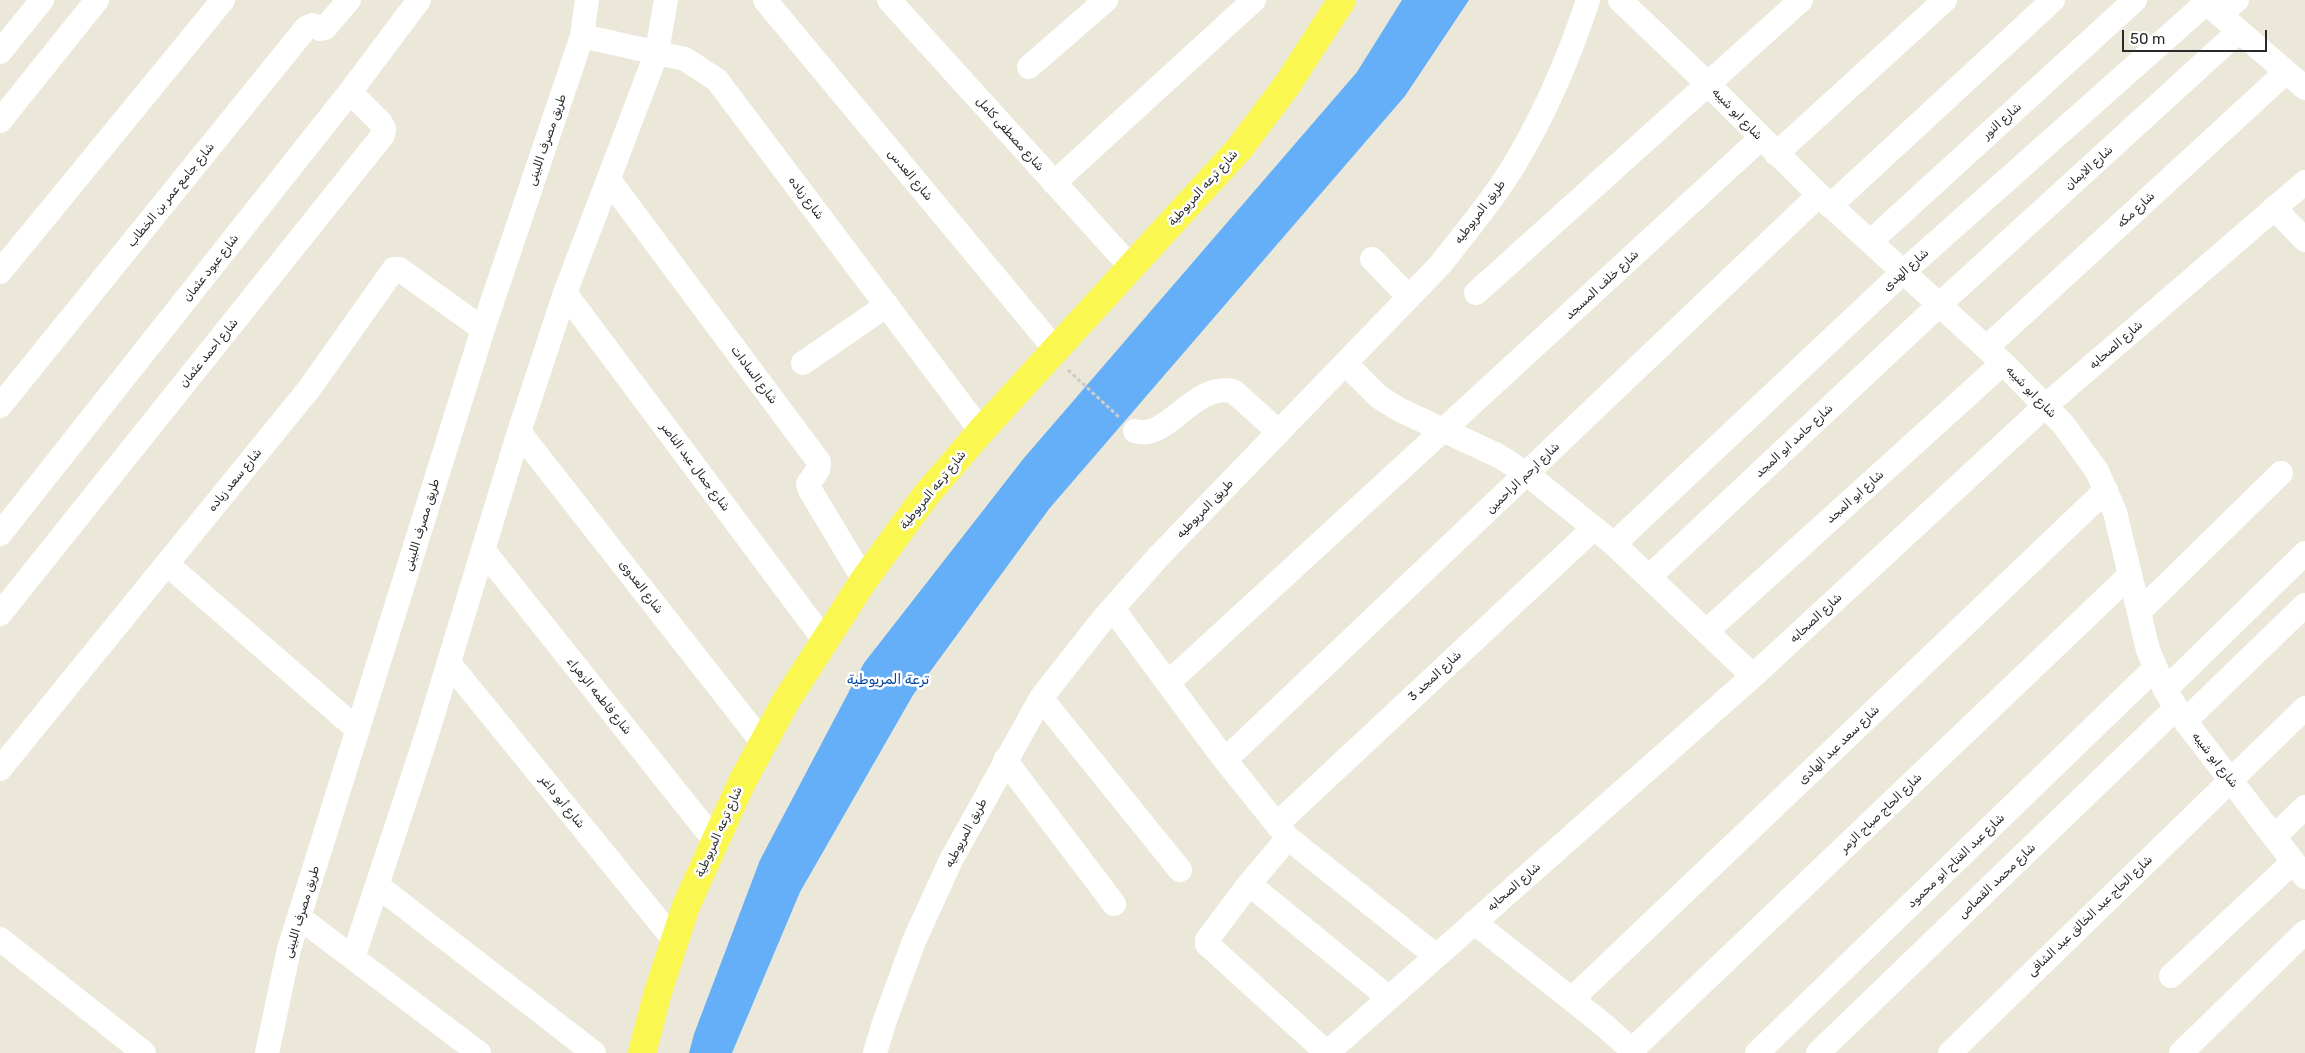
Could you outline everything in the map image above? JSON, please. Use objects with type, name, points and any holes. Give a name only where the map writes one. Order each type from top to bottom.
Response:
[{"type":"main road","name":"شارع ترعه المريوطية","points":[[642,1053],[686,906],[742,782],[763,743],[864,580],[926,495],[981,431],[1239,149],[1287,85],[1342,0]]},
{"type":"street","points":[[0,52],[42,0]]},
{"type":"street","points":[[0,121],[97,0]]},
{"type":"street","points":[[0,272],[222,0]]},
{"type":"street","name":"شارع جامع عمر بن الخطاب","points":[[0,406],[306,28],[313,25],[320,29],[325,28],[349,0]]},
{"type":"street","name":"شارع عبود عثمان","points":[[0,534],[350,92],[419,0]]},
{"type":"street","name":"طريق مصرف اللبينى","points":[[267,1053],[288,949],[300,918],[483,329],[582,36],[587,0]]},
{"type":"street","points":[[353,958],[378,886],[449,663],[519,432],[565,293],[643,93],[657,52],[666,0]]},
{"type":"street","name":"شارع العدس","points":[[765,0],[1055,349]]},
{"type":"street","name":"شارع مصطفى كامل","points":[[889,0],[1131,267]]},
{"type":"street","points":[[1029,67],[1106,0]]},
{"type":"street","points":[[1054,183],[1254,0]]},
{"type":"street","name":"طريق المريوطيه","points":[[875,1053],[914,941],[951,860],[1041,698],[1113,608],[1160,556],[1440,265],[1482,213],[1511,170],[1548,99],[1576,35],[1588,0]]},
{"type":"street","points":[[1476,293],[1801,0]]},
{"type":"street","name":"شارع خلف المسجد","points":[[1168,682],[1444,432],[1768,146],[1945,0]]},
{"type":"street","name":"شارع ارحم الراحمين","points":[[1225,760],[1527,474],[1824,201],[2053,0]]},
{"type":"street","name":"شارع النور","points":[[1870,242],[2135,0]]},
{"type":"street","name":"شارع ابو شيبه","points":[[1626,2],[1824,201],[1994,355],[2063,424],[2097,470],[2115,512],[2138,612],[2155,668],[2175,707],[2299,869]]},
{"type":"street","points":[[2216,4],[2239,31],[2298,78]]},
{"type":"street","name":"شارع الهدى","points":[[1614,544],[1903,272],[2216,4]]},
{"type":"street","name":"شارع الايمان","points":[[1939,305],[2239,31]]},
{"type":"street","name":"شارع زياده","points":[[582,36],[685,59],[717,80],[981,431]]},
{"type":"street","name":"شارع مكه","points":[[1994,355],[2298,78]]},
{"type":"street","name":"شارع احمد عثمان","points":[[0,614],[383,135],[384,129],[381,123],[350,92]]},
{"type":"street","name":"شارع السادات","points":[[608,180],[819,462],[818,470],[808,484],[810,490],[864,580]]},
{"type":"street","name":"شارع الصحابه","points":[[1327,1053],[1754,676],[2044,407],[2305,182]]},
{"type":"street","points":[[2274,208],[2305,240]]},
{"type":"street","points":[[1372,259],[1409,297]]},
{"type":"street","name":"شارع سعد زياده","points":[[0,769],[309,389],[394,269],[399,269],[483,329]]},
{"type":"street","name":"شارع جمال عبد الناصر","points":[[565,293],[825,641]]},
{"type":"street","points":[[803,364],[887,305]]},
{"type":"street","name":"شارع حامد ابو المجد","points":[[1650,576],[1939,305]]},
{"type":"street","name":"شارع ابو المجد","points":[[1708,630],[1994,355]]},
{"type":"street","points":[[1346,364],[1379,397],[1444,432],[1499,456],[1527,474],[1614,544],[1650,576],[1754,676]]},
{"type":"street","points":[[1135,431],[1152,431],[1205,394],[1225,390],[1233,391],[1279,432]]},
{"type":"street","name":"شارع العدوى","points":[[519,432],[763,743]]},
{"type":"street","points":[[2138,612],[2281,473]]},
{"type":"street","name":"شارع سعد عبد الهادى","points":[[1572,1000],[2106,490]]},
{"type":"street","name":"شارع المجد 3","points":[[1327,1053],[1207,944],[1207,940],[1249,884],[1283,831],[1593,528]]},
{"type":"street","name":"شارع فاطمه الزهراء","points":[[483,550],[715,841]]},
{"type":"street","points":[[2175,707],[2305,553]]},
{"type":"street","points":[[166,564],[358,730]]},
{"type":"street","name":"شارع الحاج صباح الزمر","points":[[1634,1052],[2130,576]]},
{"type":"street","points":[[2175,707],[2305,605]]},
{"type":"street","points":[[1113,608],[1225,760],[1283,831],[1436,956]]},
{"type":"street","name":"شارع أبو داغر","points":[[449,663],[675,941]]},
{"type":"street","name":"شارع عبد الفتاح ابو محمود","points":[[1757,1053],[2155,668]]},
{"type":"street","points":[[1041,698],[1180,870]]},
{"type":"street","name":"شارع محمد القصاص","points":[[1818,1053],[2175,707]]},
{"type":"street","name":"شارع الحاج عبد الخالق عبد الشافى","points":[[1950,1053],[2305,708]]},
{"type":"street","points":[[1005,760],[1114,904]]},
{"type":"street","points":[[2275,836],[2305,807]]},
{"type":"street","points":[[2171,976],[2299,869]]},
{"type":"street","points":[[1249,884],[1390,998]]},
{"type":"street","points":[[378,886],[594,1053]]},
{"type":"street","points":[[300,918],[479,1053]]},
{"type":"street","points":[[1474,922],[1634,1052]]},
{"type":"street","points":[[2181,1053],[2305,932]]},
{"type":"street","points":[[0,939],[144,1053]]},
{"type":"path","points":[[1082,383],[1135,431]]},
{"type":"water","name":"ترعة المريوطية","points":[[1402,0],[1469,0],[1405,96],[1049,509],[913,695],[800,892],[732,1053],[689,1053],[694,1034],[760,860],[864,663],[1024,458],[1357,72]]}]
